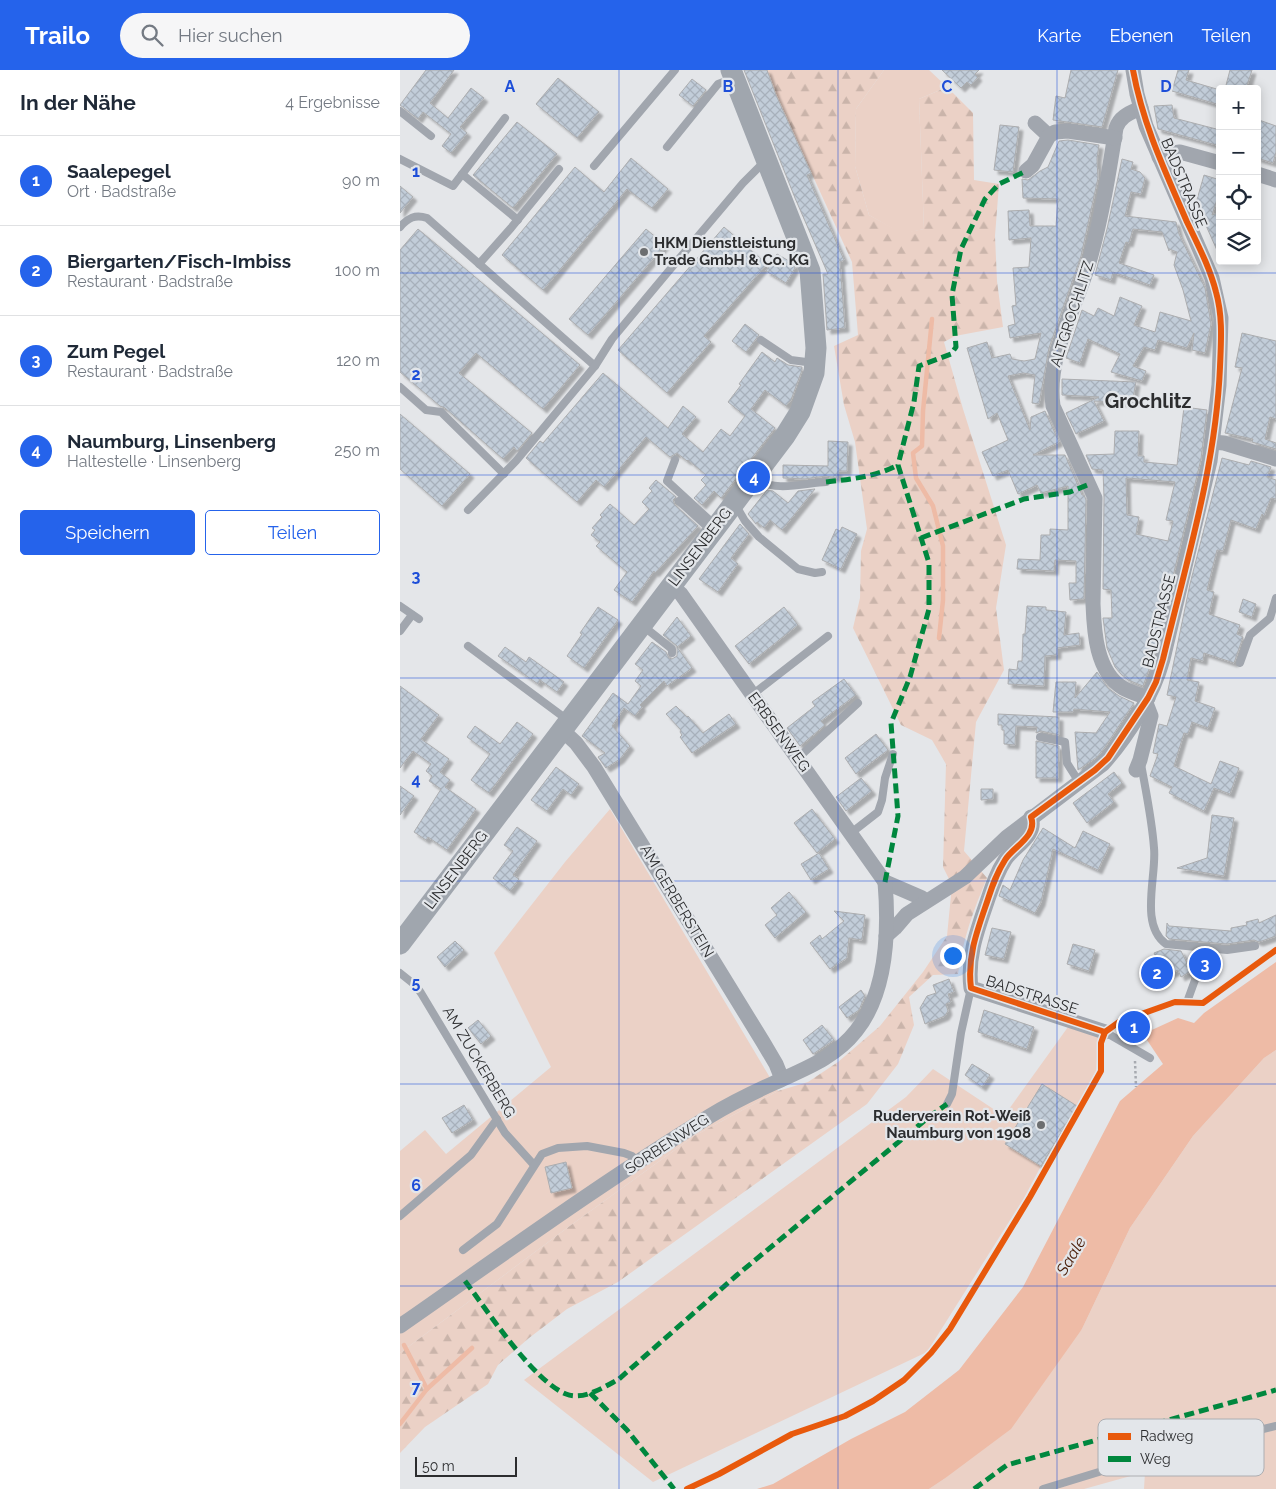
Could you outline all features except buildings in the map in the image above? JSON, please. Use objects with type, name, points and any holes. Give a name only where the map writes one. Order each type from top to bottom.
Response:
[{"type":"main road","name":"LINSENBERG","points":[[400,944],[785,436],[796,418],[812,383],[816,363],[810,271],[732,74]]},
{"type":"street","name":"BADSTRASSE","points":[[1105,1032],[971,988],[970,977],[971,954],[977,929],[996,875],[1008,855],[1026,838],[1032,827],[1032,817],[1096,770],[1108,758],[1147,701],[1164,660],[1204,489],[1219,386],[1221,329],[1219,305],[1212,278],[1159,157],[1141,108],[1133,70]]},
{"type":"street","name":"ALTGROCHLITZ","points":[[1141,108],[1127,114],[1118,122],[1090,262],[1065,329],[1055,363],[1052,399],[1064,434],[1095,498],[1094,613],[1100,656],[1107,670],[1119,685],[1147,701]]},
{"type":"street","points":[[1034,123],[1049,136]]},
{"type":"street","points":[[1026,172],[1033,165],[1049,136],[1055,132],[1068,131],[1115,138]]},
{"type":"street","points":[[1159,157],[1173,152],[1180,152],[1216,162]]},
{"type":"street","points":[[1260,175],[1276,180]]},
{"type":"street","points":[[1212,442],[1224,443],[1276,459]]},
{"type":"street","name":"ERBSENWEG","points":[[671,585],[681,594],[885,882]]},
{"type":"street","points":[[1138,765],[1151,716],[1147,701]]},
{"type":"street","name":"AM GERBERSTEIN","points":[[565,726],[612,795],[771,1057],[782,1079]]},
{"type":"street","points":[[886,936],[907,914],[966,877],[1007,837],[1032,817]]},
{"type":"street","points":[[885,882],[922,898],[924,902]]},
{"type":"street","name":"SORBENWEG","points":[[400,1326],[639,1162],[724,1108],[828,1057],[848,1041],[858,1029],[867,1013],[877,989],[886,936],[885,882]]},
{"type":"lane","points":[[594,166],[673,71]]},
{"type":"lane","points":[[667,147],[718,84],[732,74]]},
{"type":"lane","points":[[400,111],[431,136]]},
{"type":"lane","points":[[400,160],[453,186],[505,118]]},
{"type":"lane","points":[[468,510],[516,461],[595,366],[612,340],[683,254],[743,183],[765,161]]},
{"type":"lane","points":[[479,264],[560,169]]},
{"type":"lane","points":[[462,174],[518,220]]},
{"type":"lane","points":[[400,227],[413,216],[420,215],[427,218],[595,366]]},
{"type":"lane","points":[[761,340],[791,360],[816,363]]},
{"type":"lane","points":[[400,387],[426,410],[441,412],[504,474]]},
{"type":"lane","points":[[675,460],[667,481],[714,529]]},
{"type":"lane","points":[[754,477],[761,483],[771,486],[826,482]]},
{"type":"lane","points":[[679,501],[714,529]]},
{"type":"lane","points":[[734,503],[745,521],[759,537],[798,569],[815,573],[822,572]]},
{"type":"lane","points":[[1240,663],[1250,634],[1270,618],[1276,598]]},
{"type":"lane","points":[[400,606],[415,617],[400,631]]},
{"type":"lane","points":[[641,624],[672,649],[672,654]]},
{"type":"lane","points":[[752,695],[828,636]]},
{"type":"lane","points":[[468,646],[565,726]]},
{"type":"lane","points":[[798,758],[858,703]]},
{"type":"lane","points":[[1040,737],[1065,742],[1067,763],[1079,782]]},
{"type":"lane","points":[[851,833],[878,812],[885,778],[893,754]]},
{"type":"lane","points":[[1138,765],[1155,850],[1151,898],[1154,925],[1158,936],[1166,944],[1228,950],[1255,946]]},
{"type":"lane","points":[[1187,1002],[1195,980],[1198,947]]},
{"type":"lane","name":"AM ZUCKERBERG","points":[[400,973],[421,992],[505,1133],[534,1165]]},
{"type":"lane","points":[[947,1104],[952,1094],[961,1033],[971,988]]},
{"type":"lane","points":[[1150,1058],[1105,1032],[1119,1022],[1175,1002]]},
{"type":"lane","points":[[400,1216],[471,1155],[497,1119]]},
{"type":"lane","points":[[463,1250],[497,1224],[542,1154],[558,1148],[587,1146],[624,1152],[639,1162]]},
{"type":"lane","points":[[1043,1489],[1098,1472]]},
{"type":"path","points":[[1134,1048],[1136,1087]]},
{"type":"green space","points":[[767,70],[884,70],[856,109],[855,166],[869,215],[902,233],[924,229],[919,99],[947,87],[973,113],[974,180],[999,184],[995,236],[997,281],[1003,327],[955,336],[944,342],[1006,545],[996,608],[1004,670],[976,722],[964,851],[987,878],[969,925],[958,974],[933,975],[909,997],[914,1025],[898,1064],[867,1104],[618,1282],[567,1309],[498,1365],[488,1384],[425,1427],[400,1453],[400,1353],[694,1136],[778,1091],[808,1082],[838,1062],[880,1026],[923,972],[947,936],[952,885],[943,867],[946,764],[932,740],[901,725],[853,628],[860,598],[861,551],[867,529],[855,442],[844,405],[834,346],[858,335],[852,262],[776,95]]},
{"type":"green space","points":[[884,70],[929,70],[947,87],[919,99],[924,229],[902,234],[869,215],[855,166],[856,109]]},
{"type":"green space","points":[[610,809],[778,1091],[694,1136],[400,1353],[400,1151],[425,1130],[446,1154],[551,1067],[494,953],[565,862]]},
{"type":"green space","points":[[1068,1027],[1099,1036],[1096,1071],[1077,1106],[1042,1085],[1005,1144],[1041,1166],[1024,1198],[927,1352],[653,1482],[524,1380],[906,1097],[933,1069],[1004,1116]]},
{"type":"green space","points":[[1276,1050],[1276,1489],[1144,1489],[1145,1476],[1264,1476],[1264,1419],[1098,1419],[1098,1476],[1131,1476],[1084,1489],[929,1489],[944,1479],[1082,1329],[1130,1228],[1193,1136],[1264,1058]]},
{"type":"water","name":"Saale","points":[[1276,962],[1276,1050],[1264,1058],[1193,1136],[1130,1228],[1082,1329],[1011,1429],[929,1489],[757,1489],[773,1484],[851,1439],[905,1412],[959,1370],[1023,1287],[1120,1101],[1163,1064],[1143,1034],[1178,1018],[1194,1023],[1204,1013]]},
{"type":"waterway","points":[[932,319],[923,411],[922,446],[913,453],[916,478],[933,506],[943,546],[943,600],[939,638]]},
{"type":"waterway","points":[[404,1345],[427,1389]]},
{"type":"waterway","points":[[400,1424],[427,1389],[472,1348]]},
{"type":"marked path","points":[[885,882],[898,816],[891,723],[910,677],[929,609],[929,563],[898,465],[914,402],[919,366],[951,354],[956,347],[952,295],[961,249],[985,199],[999,184],[1026,171]]},
{"type":"marked path","points":[[826,482],[872,475],[898,465]]},
{"type":"marked path","points":[[921,538],[1024,499],[1070,492],[1090,484]]},
{"type":"marked path","points":[[465,1281],[511,1344],[539,1375],[553,1387],[566,1394],[579,1396],[593,1392],[619,1379],[737,1275],[947,1104]]},
{"type":"marked path","points":[[1172,1419],[1276,1390]]},
{"type":"marked path","points":[[590,1393],[627,1430],[674,1489]]},
{"type":"marked path","points":[[974,1489],[1007,1465],[1098,1440]]},
{"type":"cycle path","points":[[1105,1032],[971,988],[970,966],[976,934],[994,881],[1005,860],[1028,836],[1032,824],[1031,817],[1095,770],[1108,758],[1148,698],[1156,682],[1199,514],[1213,441],[1220,367],[1221,329],[1218,301],[1207,265],[1155,148],[1137,90],[1133,70]]},
{"type":"cycle path","points":[[687,1489],[719,1474],[792,1434],[845,1416],[873,1401],[904,1380],[931,1353],[950,1329],[1030,1197],[1101,1071],[1101,1043],[1105,1032],[1119,1022],[1175,1002],[1203,1003],[1276,950]]},
{"type":"place","name":"HKM Dienstleistung Trade GmbH & Co. KG","points":[[644,252]]},
{"type":"place","name":"Naumburg, Linsenberg","points":[[754,477]]},
{"type":"place","name":"Zum Pegel","points":[[1205,964]]},
{"type":"place","name":"Biergarten/Fisch-Imbiss","points":[[1157,973]]},
{"type":"place","name":"Saalepegel","points":[[1134,1027]]},
{"type":"place","name":"Ruderverein Rot-Weiß Naumburg von 1908","points":[[1041,1125]]},
{"type":"district","name":"Grochlitz","points":[[1148,401]]}]
